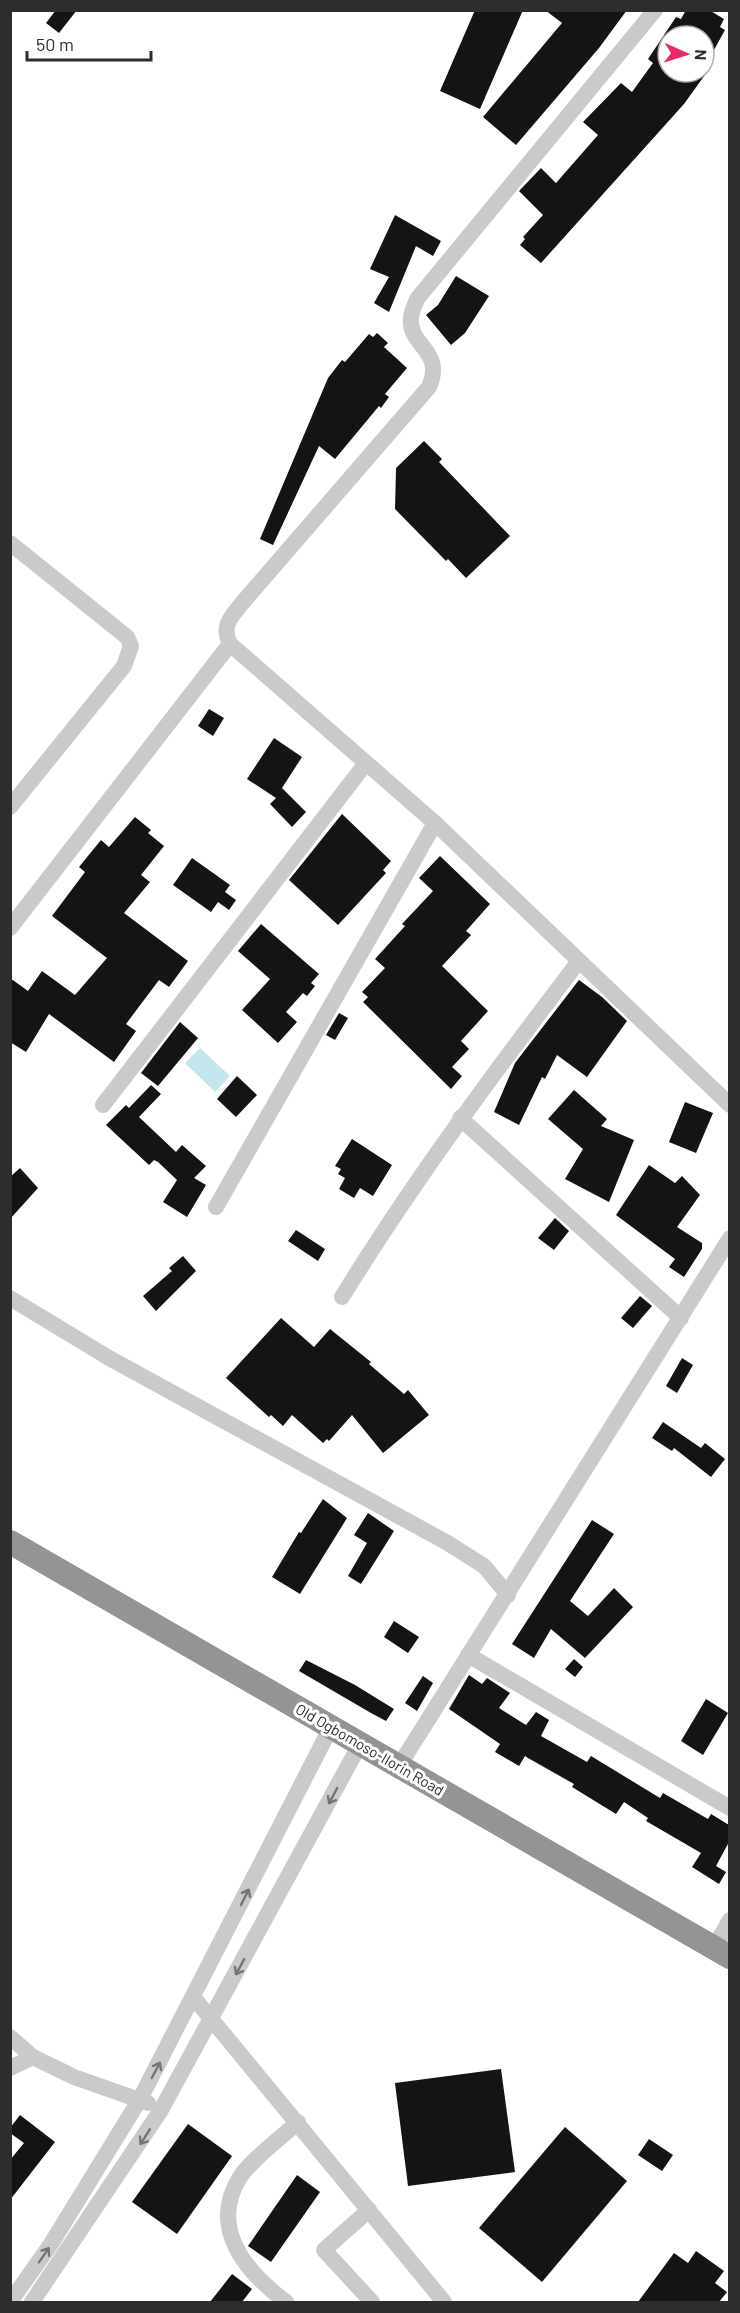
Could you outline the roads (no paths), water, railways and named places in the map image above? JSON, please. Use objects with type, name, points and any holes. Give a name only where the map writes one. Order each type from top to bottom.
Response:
[{"type":"highway","name":"Old Ogbomoso-Ilorin Road","points":[[10,1542],[722,1952]]},
{"type":"street","points":[[655,10],[417,299],[411,317],[413,330],[432,360],[435,374],[429,387],[226,622],[225,633],[230,644],[435,823],[729,1105]]},
{"type":"street","points":[[10,543],[127,638],[131,646],[124,666],[10,807]]},
{"type":"street","points":[[10,928],[230,644]]},
{"type":"street","points":[[103,1105],[366,763]]},
{"type":"street","points":[[216,1207],[435,823]]},
{"type":"street","points":[[342,1297],[393,1214],[460,1118],[579,961]]},
{"type":"street","points":[[460,1118],[681,1318]]},
{"type":"street","points":[[399,1766],[508,1595],[729,1238]]},
{"type":"street","points":[[10,1298],[119,1363],[446,1542],[484,1566],[508,1595]]},
{"type":"street","points":[[468,1655],[729,1808]]},
{"type":"street","points":[[10,2302],[51,2244],[140,2099],[194,1998],[331,1727]]},
{"type":"street","points":[[32,2302],[161,2110],[360,1744]]},
{"type":"street","points":[[722,1952],[729,1920]]},
{"type":"street","points":[[194,1998],[213,2018],[444,2302]]},
{"type":"street","points":[[10,2037],[33,2057],[74,2077],[140,2099],[161,2110]]},
{"type":"street","points":[[10,2068],[33,2057]]},
{"type":"street","points":[[274,2299],[232,2244],[228,2225],[230,2198],[241,2176],[298,2122]]},
{"type":"street","points":[[369,2210],[324,2250],[372,2302]]},
{"type":"water","points":[[200,1048],[230,1076],[215,1092],[185,1063]]}]
